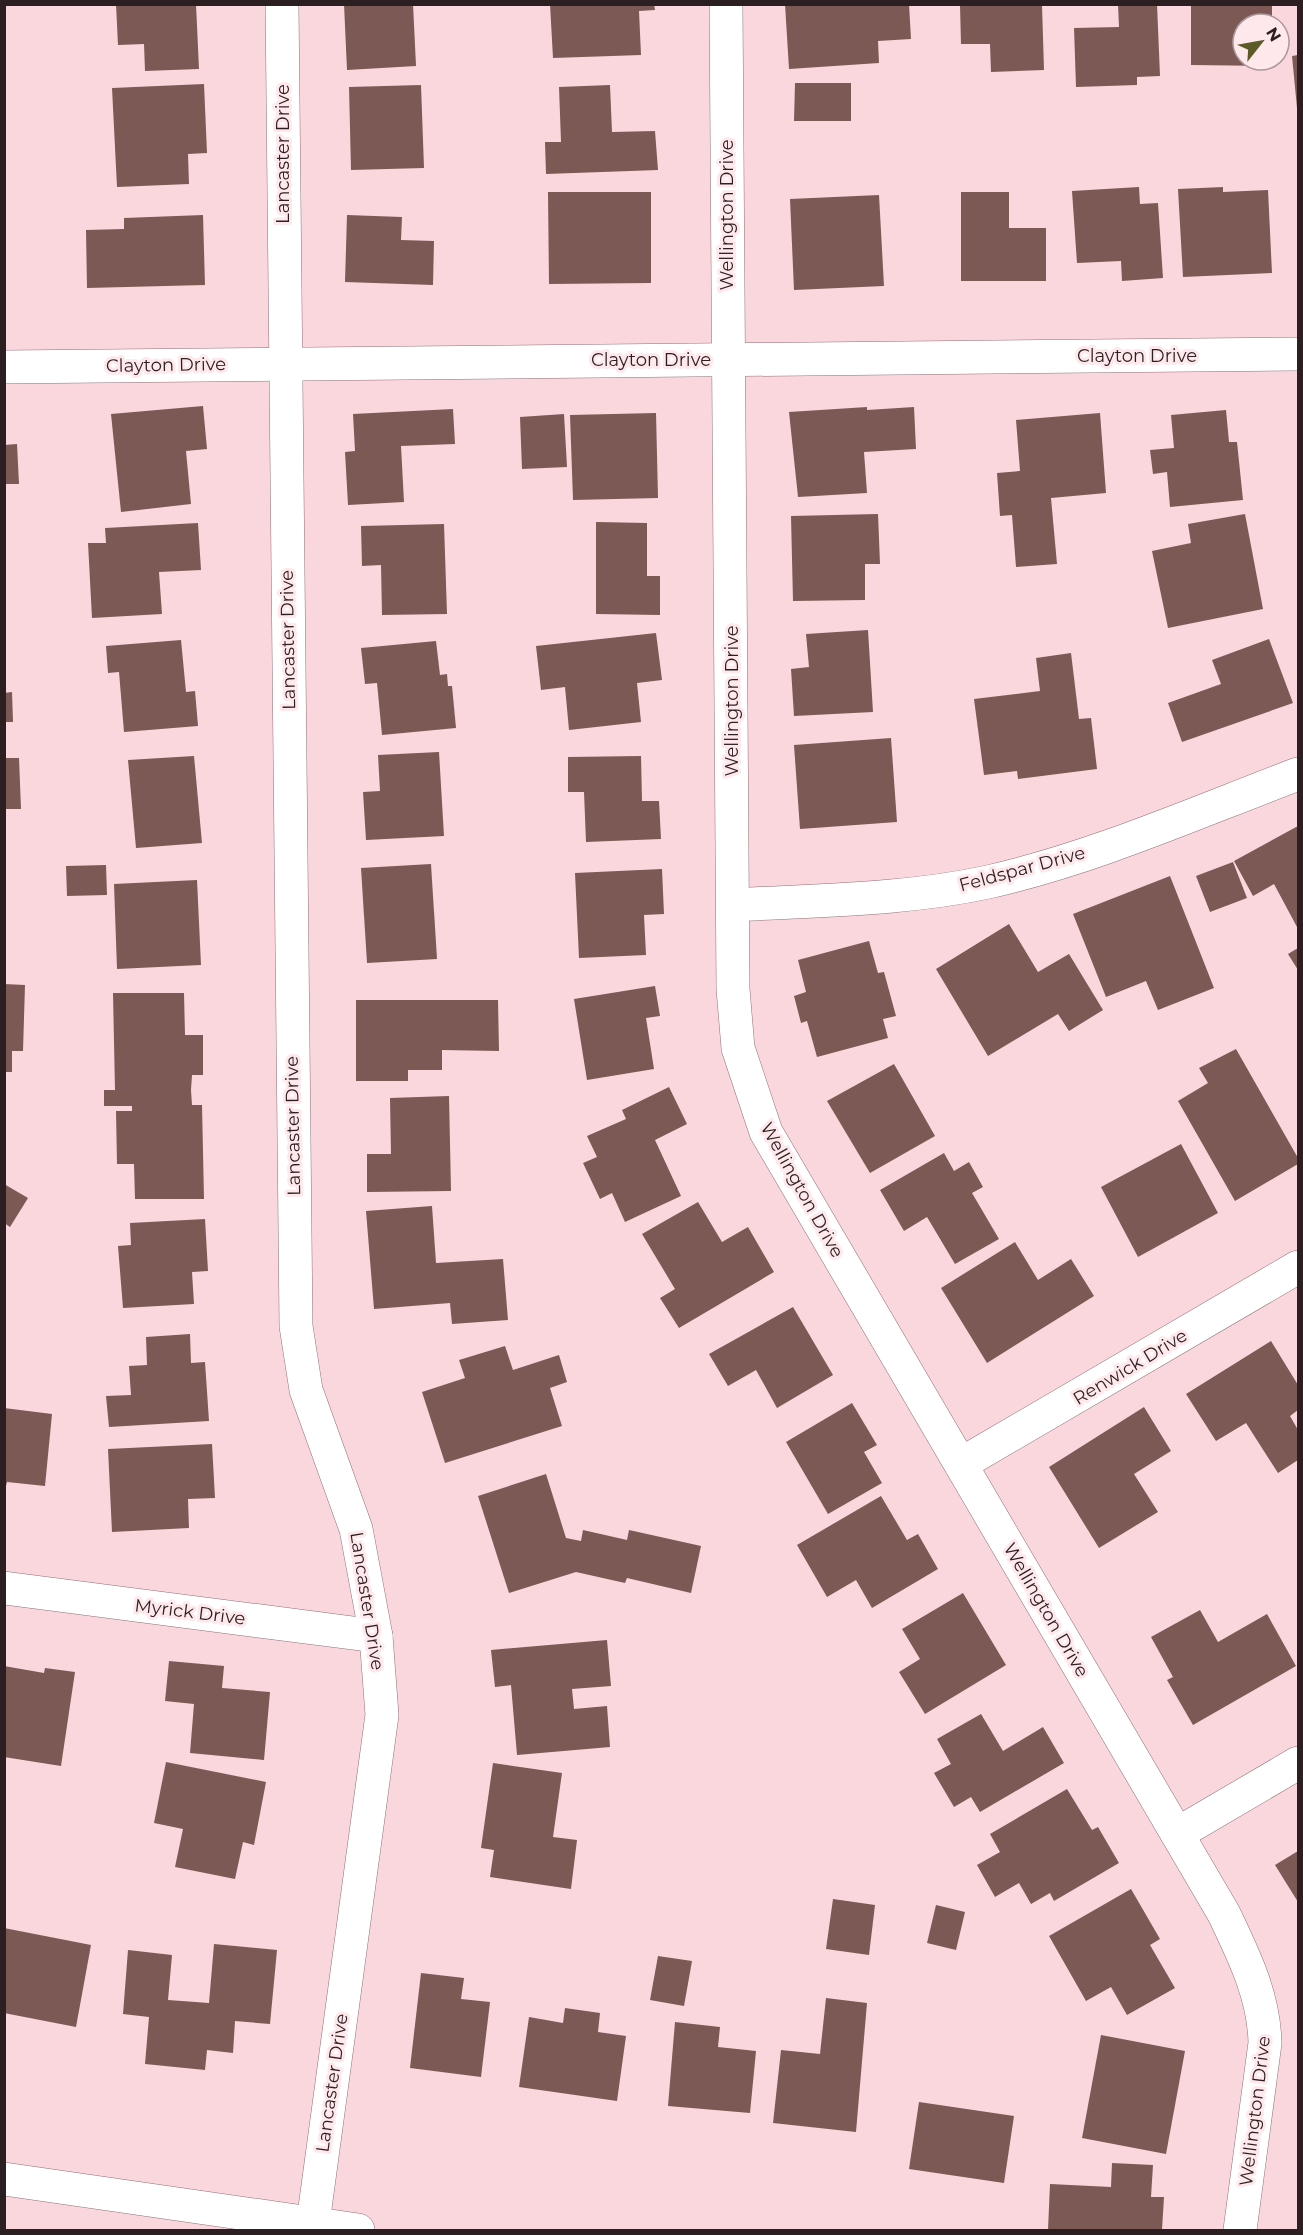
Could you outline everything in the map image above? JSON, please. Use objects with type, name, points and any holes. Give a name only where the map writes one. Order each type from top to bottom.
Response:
[{"type":"street","name":"Lancaster Drive","points":[[282,4],[296,1326],[306,1390],[356,1529],[376,1636],[382,1715],[313,2227]]},
{"type":"street","name":"Wellington Drive","points":[[726,4],[733,989],[738,1048],[766,1132],[1224,1914],[1255,1981],[1264,2017],[1265,2043],[1240,2230]]},
{"type":"street","name":"Clayton Drive","points":[[4,367],[284,362],[1299,354]]},
{"type":"street","name":"Feldspar Drive","points":[[733,905],[921,893],[988,882],[1096,850],[1299,774]]},
{"type":"street","name":"Renwick Drive","points":[[961,1464],[1057,1411],[1299,1267]]},
{"type":"street","name":"Myrick Drive","points":[[4,1588],[376,1636]]},
{"type":"street","points":[[1177,1834],[1299,1763]]},
{"type":"street","points":[[4,2179],[313,2227],[358,2230]]},
{"type":"building","points":[[116,4],[196,4],[199,69],[145,71],[144,44],[118,45]]},
{"type":"building","points":[[344,4],[413,4],[416,66],[347,70]]},
{"type":"building","points":[[550,4],[654,4],[655,10],[639,11],[641,55],[553,58]]},
{"type":"building","points":[[785,4],[909,4],[911,39],[878,41],[879,63],[789,69]]},
{"type":"building","points":[[1118,4],[1157,4],[1160,76],[1137,77],[1137,85],[1076,87],[1074,28],[1119,27]]},
{"type":"building","points":[[1191,4],[1272,4],[1272,12],[1231,12],[1231,66],[1191,65]]},
{"type":"building","points":[[960,5],[1042,5],[1044,70],[991,72],[990,44],[961,44]]},
{"type":"building","points":[[1298,55],[1298,108],[1297,108],[1292,56]]},
{"type":"building","points":[[795,83],[851,83],[851,121],[794,121]]},
{"type":"building","points":[[204,84],[207,153],[188,154],[189,184],[117,187],[112,88]]},
{"type":"building","points":[[421,85],[424,168],[351,170],[349,87]]},
{"type":"building","points":[[610,85],[612,132],[655,131],[658,170],[546,174],[545,142],[561,142],[559,87]]},
{"type":"building","points":[[1139,187],[1140,204],[1158,203],[1163,278],[1122,281],[1121,261],[1077,263],[1072,191]]},
{"type":"building","points":[[1223,187],[1223,192],[1268,190],[1272,273],[1183,277],[1178,189]]},
{"type":"building","points":[[548,192],[651,192],[651,283],[549,284]]},
{"type":"building","points":[[961,192],[1009,192],[1009,228],[1046,228],[1046,281],[961,281]]},
{"type":"building","points":[[879,195],[884,286],[794,290],[790,199]]},
{"type":"building","points":[[203,215],[205,285],[87,288],[86,230],[124,229],[124,218]]},
{"type":"building","points":[[347,215],[402,217],[401,240],[434,241],[433,285],[345,282]]},
{"type":"building","points":[[203,406],[207,449],[186,451],[191,504],[121,512],[111,414]]},
{"type":"building","points":[[867,407],[867,410],[914,407],[916,449],[864,452],[867,493],[798,497],[789,412]]},
{"type":"building","points":[[453,409],[455,444],[401,446],[404,502],[348,505],[345,452],[355,451],[353,414]]},
{"type":"building","points":[[1226,410],[1229,442],[1237,442],[1243,500],[1170,507],[1167,472],[1153,474],[1150,450],[1174,448],[1171,415]]},
{"type":"building","points":[[656,413],[658,498],[573,500],[570,415]]},
{"type":"building","points":[[1100,413],[1106,493],[1051,498],[1057,564],[1016,567],[1012,515],[1000,516],[997,473],[1020,471],[1016,420]]},
{"type":"building","points":[[564,414],[567,467],[522,469],[520,417]]},
{"type":"building","points":[[17,444],[19,484],[4,484],[4,445]]},
{"type":"building","points":[[878,514],[880,564],[865,564],[865,600],[793,601],[791,516]]},
{"type":"building","points":[[1245,514],[1263,609],[1168,628],[1152,551],[1191,543],[1188,524]]},
{"type":"building","points":[[596,522],[647,523],[647,576],[660,576],[660,615],[596,614]]},
{"type":"building","points":[[198,523],[201,570],[159,572],[162,614],[92,618],[88,543],[106,543],[105,528]]},
{"type":"building","points":[[444,524],[447,614],[382,615],[381,565],[362,566],[361,526]]},
{"type":"building","points":[[868,630],[873,712],[794,716],[791,669],[809,667],[806,634]]},
{"type":"building","points":[[656,633],[662,680],[637,683],[641,722],[569,730],[565,687],[541,690],[536,646]]},
{"type":"building","points":[[1269,639],[1293,703],[1182,742],[1168,703],[1221,684],[1212,660]]},
{"type":"building","points":[[181,640],[186,692],[195,691],[198,726],[124,732],[119,672],[108,673],[106,646]]},
{"type":"building","points":[[436,641],[440,675],[447,674],[448,686],[452,686],[456,728],[382,735],[377,683],[365,684],[361,648]]},
{"type":"building","points":[[1071,653],[1079,719],[1091,718],[1097,769],[1018,779],[1017,771],[984,775],[974,699],[1040,691],[1036,658]]},
{"type":"building","points":[[12,692],[13,722],[4,722],[4,693]]},
{"type":"building","points":[[891,738],[897,822],[800,829],[794,745]]},
{"type":"building","points":[[439,752],[444,836],[366,840],[363,792],[380,791],[378,755]]},
{"type":"building","points":[[194,756],[202,843],[136,848],[128,760]]},
{"type":"building","points":[[641,756],[642,801],[659,801],[661,839],[586,842],[584,792],[568,792],[568,757]]},
{"type":"building","points":[[4,758],[19,758],[21,809],[4,809]]},
{"type":"building","points":[[1298,826],[1297,927],[1274,884],[1253,896],[1234,861]]},
{"type":"building","points":[[1233,862],[1247,898],[1210,912],[1196,876]]},
{"type":"building","points":[[431,864],[437,959],[367,963],[361,868]]},
{"type":"building","points":[[106,865],[107,895],[67,896],[66,866]]},
{"type":"building","points":[[662,869],[664,914],[644,915],[646,955],[579,958],[575,873]]},
{"type":"building","points":[[1170,876],[1214,988],[1158,1010],[1146,981],[1106,997],[1073,914]]},
{"type":"building","points":[[197,880],[201,965],[117,969],[114,884]]},
{"type":"building","points":[[1009,924],[1038,972],[1069,954],[1103,1010],[1069,1031],[1058,1014],[988,1056],[936,969]]},
{"type":"building","points":[[869,941],[878,973],[884,972],[896,1016],[883,1019],[888,1038],[817,1057],[807,1021],[801,1023],[794,996],[806,992],[798,960]]},
{"type":"building","points":[[1298,948],[1298,970],[1288,954]]},
{"type":"building","points":[[4,984],[25,985],[23,1051],[12,1051],[12,1072],[4,1072]]},
{"type":"building","points":[[655,986],[660,1016],[646,1018],[654,1069],[587,1080],[574,999]]},
{"type":"building","points":[[113,993],[184,993],[185,1035],[203,1035],[203,1075],[192,1075],[191,1090],[192,1105],[202,1105],[204,1199],[135,1199],[134,1164],[117,1164],[116,1111],[132,1111],[132,1106],[104,1106],[104,1090],[115,1090]]},
{"type":"building","points":[[356,1000],[498,1000],[499,1051],[442,1050],[442,1070],[408,1070],[408,1081],[356,1081]]},
{"type":"building","points":[[1236,1049],[1298,1158],[1298,1164],[1235,1201],[1178,1101],[1208,1083],[1199,1068]]},
{"type":"building","points":[[894,1064],[935,1136],[870,1173],[827,1101]]},
{"type":"building","points":[[669,1087],[687,1124],[655,1140],[681,1196],[625,1222],[612,1193],[600,1199],[583,1163],[597,1157],[587,1136],[626,1119],[622,1110]]},
{"type":"building","points":[[449,1096],[451,1191],[367,1192],[367,1154],[391,1154],[390,1098]]},
{"type":"building","points":[[1181,1144],[1218,1213],[1138,1257],[1101,1187]]},
{"type":"building","points":[[944,1153],[954,1171],[969,1162],[983,1187],[972,1193],[999,1239],[955,1264],[927,1217],[904,1231],[880,1190]]},
{"type":"building","points":[[4,1184],[28,1198],[10,1227],[4,1223]]},
{"type":"building","points":[[698,1202],[722,1242],[748,1227],[774,1272],[679,1328],[660,1298],[675,1289],[642,1234]]},
{"type":"building","points":[[432,1206],[436,1263],[503,1259],[508,1320],[452,1324],[450,1303],[374,1309],[366,1211]]},
{"type":"building","points":[[205,1219],[208,1271],[192,1272],[194,1304],[123,1308],[118,1246],[131,1245],[130,1223]]},
{"type":"building","points":[[1015,1242],[1038,1280],[1071,1259],[1094,1296],[987,1363],[941,1288]]},
{"type":"building","points":[[793,1307],[833,1375],[777,1408],[756,1370],[728,1386],[709,1354]]},
{"type":"building","points":[[190,1334],[191,1363],[205,1362],[209,1421],[109,1427],[106,1396],[131,1395],[129,1366],[147,1365],[146,1337]]},
{"type":"building","points":[[1271,1341],[1298,1385],[1298,1410],[1290,1416],[1298,1430],[1298,1460],[1278,1473],[1246,1423],[1216,1441],[1186,1394]]},
{"type":"building","points":[[505,1346],[513,1370],[559,1355],[567,1382],[550,1388],[562,1426],[445,1463],[422,1392],[465,1378],[459,1360]]},
{"type":"building","points":[[852,1403],[877,1445],[864,1452],[882,1483],[828,1514],[786,1442]]},
{"type":"building","points":[[1144,1407],[1171,1451],[1134,1474],[1158,1512],[1099,1548],[1049,1467]]},
{"type":"building","points":[[4,1408],[52,1414],[45,1486],[7,1482],[4,1494]]},
{"type":"building","points":[[212,1444],[215,1498],[188,1499],[189,1528],[112,1532],[108,1449]]},
{"type":"building","points":[[546,1474],[566,1538],[581,1541],[583,1530],[627,1540],[629,1530],[701,1546],[691,1593],[627,1578],[625,1583],[576,1572],[509,1593],[478,1496]]},
{"type":"building","points":[[881,1496],[907,1540],[918,1534],[938,1569],[872,1608],[856,1580],[827,1597],[797,1545]]},
{"type":"building","points":[[963,1593],[1006,1665],[925,1714],[899,1672],[920,1659],[902,1629]]},
{"type":"building","points":[[1200,1610],[1218,1642],[1267,1614],[1296,1666],[1193,1725],[1167,1680],[1173,1677],[1151,1637]]},
{"type":"building","points":[[607,1640],[611,1686],[572,1689],[574,1709],[607,1706],[610,1747],[517,1755],[511,1685],[495,1687],[491,1650]]},
{"type":"building","points":[[169,1661],[224,1666],[222,1688],[270,1692],[264,1760],[190,1753],[194,1704],[165,1701]]},
{"type":"building","points":[[4,1666],[44,1673],[45,1668],[75,1672],[61,1766],[4,1757]]},
{"type":"building","points":[[981,1714],[1003,1751],[1043,1727],[1064,1763],[980,1812],[971,1797],[954,1807],[934,1773],[951,1764],[937,1739]]},
{"type":"building","points":[[166,1762],[266,1782],[254,1845],[243,1842],[235,1879],[175,1867],[183,1829],[154,1823]]},
{"type":"building","points":[[493,1763],[562,1773],[553,1837],[577,1840],[571,1889],[490,1877],[494,1850],[481,1848]]},
{"type":"building","points":[[1067,1789],[1092,1830],[1098,1827],[1119,1863],[1054,1901],[1050,1893],[1031,1904],[1019,1883],[995,1897],[977,1865],[1000,1852],[990,1834]]},
{"type":"building","points":[[1298,1851],[1298,1902],[1275,1865]]},
{"type":"building","points":[[1131,1889],[1160,1939],[1150,1945],[1175,1988],[1127,2015],[1111,1987],[1086,2001],[1049,1936]]},
{"type":"building","points":[[833,1899],[875,1905],[869,1955],[826,1949]]},
{"type":"building","points":[[936,1905],[965,1912],[956,1950],[927,1943]]},
{"type":"building","points":[[4,1928],[91,1945],[76,2027],[4,2013]]},
{"type":"building","points":[[214,1944],[277,1950],[270,2024],[235,2021],[233,2053],[207,2050],[205,2070],[145,2064],[149,2017],[123,2014],[128,1950],[172,1955],[168,2000],[209,2003]]},
{"type":"building","points":[[658,1956],[692,1961],[684,2006],[650,2000]]},
{"type":"building","points":[[421,1973],[464,1978],[461,1999],[490,2002],[481,2077],[410,2068]]},
{"type":"building","points":[[826,1998],[867,2003],[856,2132],[773,2123],[781,2050],[820,2054]]},
{"type":"building","points":[[565,2008],[600,2013],[598,2032],[626,2036],[617,2101],[519,2087],[529,2017],[563,2023]]},
{"type":"building","points":[[675,2022],[720,2027],[718,2047],[756,2051],[750,2113],[668,2106]]},
{"type":"building","points":[[1101,2035],[1185,2051],[1166,2154],[1082,2138]]},
{"type":"building","points":[[919,2102],[1014,2116],[1004,2183],[909,2169]]},
{"type":"building","points":[[1112,2163],[1153,2165],[1151,2197],[1164,2197],[1162,2230],[1048,2230],[1050,2184],[1111,2187]]}]
